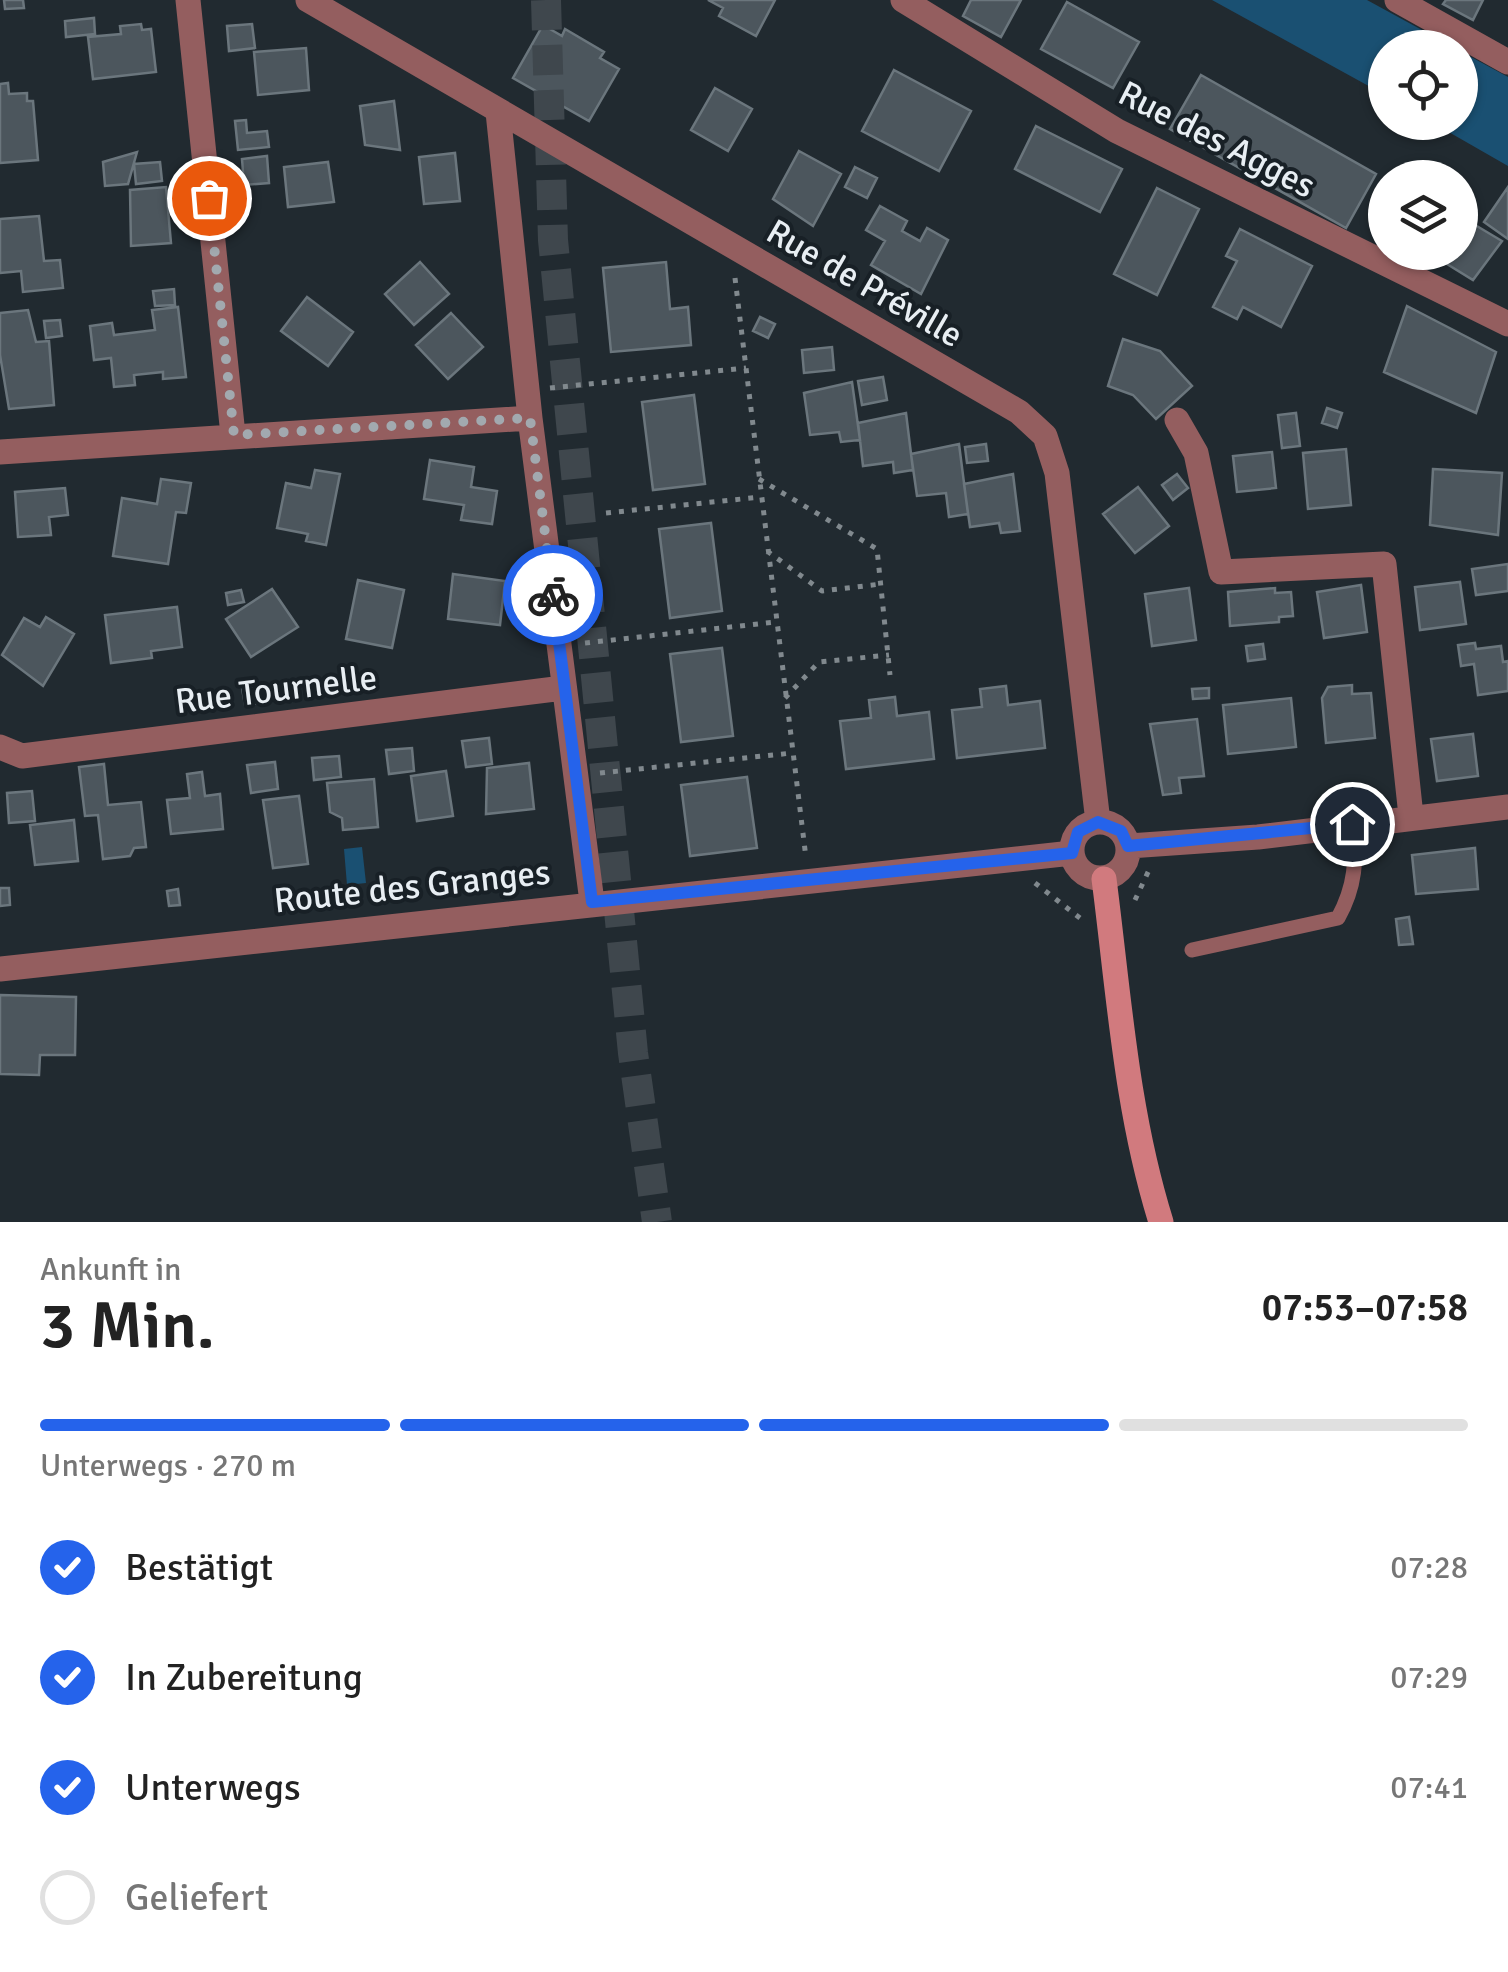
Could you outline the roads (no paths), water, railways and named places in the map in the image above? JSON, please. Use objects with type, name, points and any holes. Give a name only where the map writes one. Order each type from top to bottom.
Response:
[{"type":"street","points":[[188,0],[234,435]]},
{"type":"street","name":"Rue de Préville","points":[[308,0],[1019,412],[1045,436],[1056,473],[1098,822]]},
{"type":"street","name":"Rue des Agges","points":[[903,0],[1117,131],[1508,324]]},
{"type":"street","points":[[1397,0],[1508,62]]},
{"type":"street","points":[[498,112],[530,418],[592,902]]},
{"type":"street","points":[[0,452],[530,418]]},
{"type":"street","points":[[1177,420],[1196,453],[1221,572],[1384,564],[1411,816]]},
{"type":"street","name":"Rue Tournelle","points":[[0,747],[22,756],[563,688]]},
{"type":"street","points":[[1128,846],[1508,806]]},
{"type":"street","points":[[1098,822],[1121,831],[1128,846],[1122,868],[1104,879],[1083,873],[1072,853],[1078,832],[1098,822]]},
{"type":"street","name":"Route des Granges","points":[[0,969],[1072,853]]},
{"type":"street","points":[[1104,879],[1126,1078],[1142,1160],[1160,1222]]},
{"type":"lane","points":[[1192,950],[1338,918],[1351,895],[1356,861],[1352,824]]},
{"type":"water","points":[[1212,0],[1367,0],[1422,30],[1368,30],[1368,86]]},
{"type":"water","points":[[1478,61],[1508,77],[1508,166],[1463,140],[1478,140]]},
{"type":"water","points":[[362,847],[366,883],[347,885],[344,849]]},
{"type":"tunnel","points":[[546,0],[553,240],[633,1053],[657,1222]]}]
